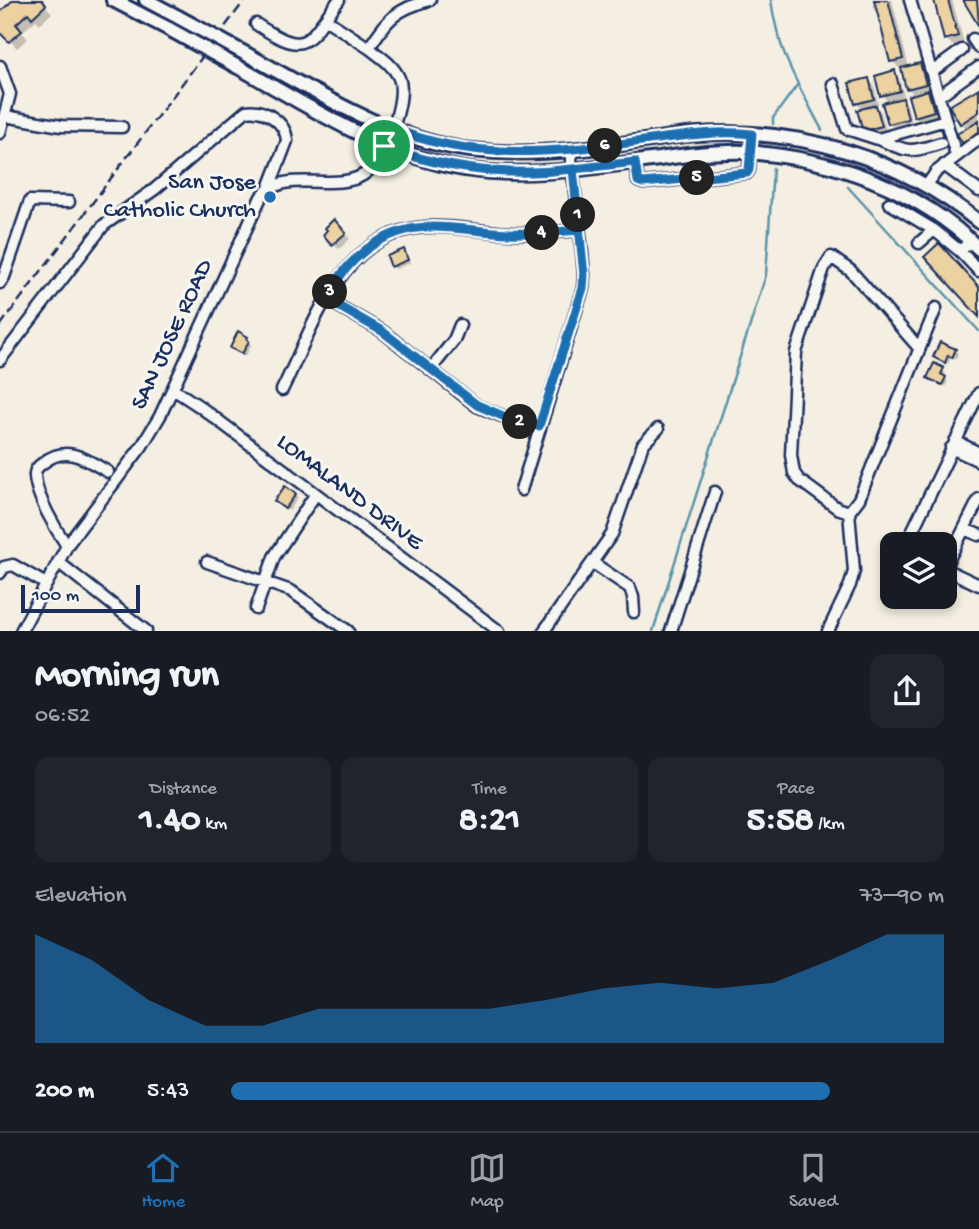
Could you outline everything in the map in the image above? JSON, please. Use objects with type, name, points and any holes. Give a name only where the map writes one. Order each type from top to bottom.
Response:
[{"type":"main road","points":[[113,0],[337,122],[405,155],[464,169],[527,173],[688,156],[750,153],[805,160],[870,180],[929,208],[976,241]]},
{"type":"main road","points":[[145,0],[392,128],[445,146],[536,153],[698,134],[752,134],[804,141],[864,157],[926,185],[979,222]]},
{"type":"main road","points":[[750,153],[752,134]]},
{"type":"street","points":[[256,24],[291,44],[308,40],[339,0]]},
{"type":"street","points":[[369,48],[392,15],[430,0]]},
{"type":"street","points":[[910,0],[956,155]]},
{"type":"street","points":[[269,188],[283,184],[353,180],[371,170],[392,128],[401,102],[401,83],[393,68],[369,48],[324,19]]},
{"type":"street","points":[[932,72],[962,50]]},
{"type":"street","points":[[0,66],[10,94],[0,133]]},
{"type":"street","points":[[939,96],[979,66]]},
{"type":"street","points":[[833,84],[847,129],[907,151],[941,143]]},
{"type":"street","name":"SAN JOSE ROAD","points":[[0,360],[104,225],[155,189],[246,111],[255,110],[280,122],[287,132],[287,141],[269,188],[261,197],[173,390],[142,446],[67,546],[21,631]]},
{"type":"street","points":[[5,116],[61,126],[122,127]]},
{"type":"street","points":[[878,139],[946,120]]},
{"type":"street","points":[[926,185],[944,165],[979,139]]},
{"type":"street","points":[[521,490],[583,288],[584,275],[570,150]]},
{"type":"street","points":[[635,162],[638,181],[643,183],[747,173],[750,153]]},
{"type":"street","points":[[944,165],[979,191]]},
{"type":"street","points":[[1,279],[30,201],[69,202]]},
{"type":"street","points":[[889,203],[934,230],[979,271]]},
{"type":"street","points":[[282,390],[337,279],[368,247],[406,230],[441,227],[523,233],[579,230]]},
{"type":"street","points":[[919,243],[934,230]]},
{"type":"street","points":[[960,251],[976,241]]},
{"type":"street","points":[[849,512],[837,508],[799,480],[794,473],[791,455],[796,352],[824,268],[831,257],[850,271],[919,348]]},
{"type":"street","points":[[326,299],[382,331],[477,405],[517,422],[539,426]]},
{"type":"street","points":[[828,631],[854,571],[849,512],[859,499],[936,307]]},
{"type":"street","points":[[431,369],[454,340],[460,325]]},
{"type":"street","name":"LOMALAND DRIVE","points":[[173,390],[199,406],[492,629]]},
{"type":"street","points":[[912,532],[979,393]]},
{"type":"street","points":[[544,631],[612,534],[643,444],[658,429]]},
{"type":"street","points":[[953,444],[979,453]]},
{"type":"street","points":[[953,444],[979,461]]},
{"type":"street","points":[[67,546],[57,531],[38,489],[34,474],[37,468],[53,456],[71,453],[108,471]]},
{"type":"street","points":[[671,631],[715,492]]},
{"type":"street","points":[[256,608],[264,582],[283,540],[315,495]]},
{"type":"street","points":[[957,542],[977,505]]},
{"type":"street","points":[[964,528],[979,536]]},
{"type":"street","points":[[0,557],[46,584]]},
{"type":"street","points":[[58,562],[146,631]]},
{"type":"street","points":[[207,562],[291,591],[348,631]]},
{"type":"street","points":[[593,563],[630,589],[634,612]]},
{"type":"street","points":[[0,573],[4,567],[13,565]]},
{"type":"street","points":[[957,572],[979,585]]},
{"type":"building","points":[[13,0],[42,0],[46,5],[32,18],[28,13],[16,24],[22,31],[9,42],[0,33],[0,12]]},
{"type":"building","points":[[874,0],[888,0],[903,59],[890,62]]},
{"type":"building","points":[[934,0],[948,0],[958,36],[944,40]]},
{"type":"building","points":[[963,0],[977,0],[978,25]]},
{"type":"building","points":[[920,63],[926,84],[906,89],[901,68]]},
{"type":"building","points":[[895,70],[900,91],[880,96],[875,76]]},
{"type":"building","points":[[869,78],[874,99],[855,104],[849,83]]},
{"type":"building","points":[[979,88],[979,112],[960,124],[949,106]]},
{"type":"building","points":[[928,90],[934,111],[914,117],[908,96]]},
{"type":"building","points":[[903,98],[908,119],[888,124],[882,103]]},
{"type":"building","points":[[876,105],[882,126],[863,131],[857,110]]},
{"type":"building","points":[[979,120],[979,133],[963,144],[957,134]]},
{"type":"building","points":[[334,219],[346,233],[332,245],[323,235],[327,230],[325,228]]},
{"type":"building","points":[[939,243],[979,287],[979,317],[924,257]]},
{"type":"building","points":[[404,249],[408,260],[391,267],[387,256]]},
{"type":"building","points":[[238,331],[248,337],[249,341],[242,354],[230,348]]},
{"type":"building","points":[[940,342],[956,349],[952,358],[948,355],[945,363],[933,357]]},
{"type":"building","points":[[934,363],[944,368],[941,374],[946,377],[942,385],[927,378]]},
{"type":"building","points":[[285,486],[296,494],[285,509],[274,501]]},
{"type":"waterway","points":[[771,0],[784,52],[822,130]]},
{"type":"waterway","points":[[773,124],[773,118],[798,84]]},
{"type":"waterway","points":[[653,631],[766,275],[773,168]]},
{"type":"waterway","points":[[848,187],[979,331]]},
{"type":"railway","points":[[0,326],[245,0]]},
{"type":"place","name":"San Jose Catholic Church","points":[[270,197]]},
{"type":"route","points":[[384,146],[392,128],[445,146],[536,153],[698,134],[752,134],[747,173],[643,183],[638,181],[635,162],[573,169],[579,230],[510,233],[425,227],[406,230],[368,247],[337,279],[326,299],[382,331],[477,405],[517,422],[539,426],[583,288],[584,275],[573,169],[527,173],[464,169],[405,155],[384,146]]}]
